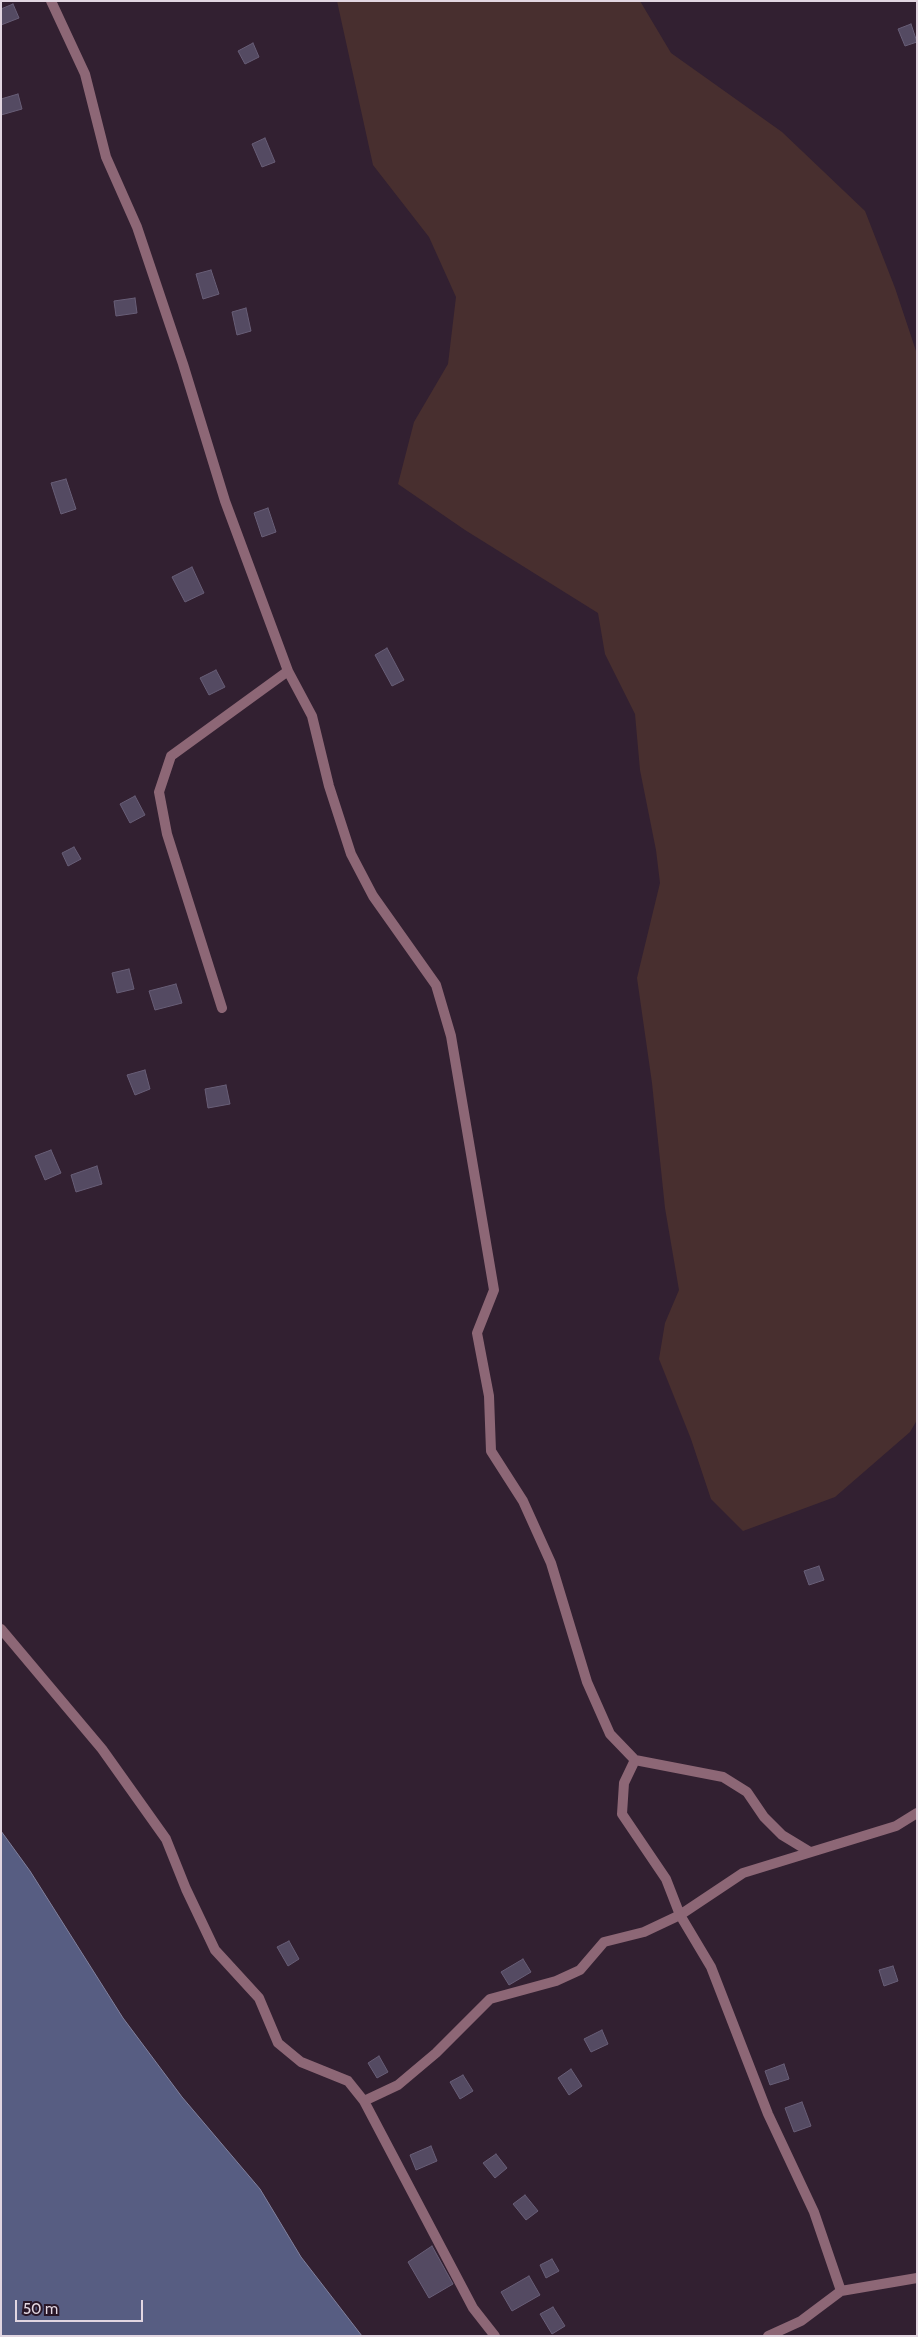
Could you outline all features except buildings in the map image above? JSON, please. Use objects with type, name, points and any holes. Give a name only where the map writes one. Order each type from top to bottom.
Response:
[{"type":"street","points":[[51,1],[85,74],[106,157],[137,227],[183,364],[225,501],[288,671],[312,716],[329,786],[351,854],[372,896],[436,985],[451,1036],[494,1290],[477,1333],[489,1396],[490,1451],[523,1501],[551,1563],[587,1682],[610,1734],[635,1760],[723,1777],[747,1792],[764,1817],[782,1835],[810,1852]]},
{"type":"street","points":[[222,1008],[166,834],[159,792],[171,756],[288,671]]},
{"type":"street","points":[[1,1629],[102,1749],[166,1839],[186,1889],[215,1950],[259,1998],[278,2043],[301,2062],[348,2081],[364,2101],[473,2308],[495,2336]]},
{"type":"street","points":[[635,1760],[624,1783],[622,1814],[666,1879],[680,1914],[711,1967],[768,2114],[814,2212],[841,2291]]},
{"type":"street","points":[[364,2101],[398,2085],[436,2053],[490,1999],[556,1982],[580,1970],[604,1942],[644,1932],[680,1914],[743,1873],[896,1826],[917,1813]]},
{"type":"street","points":[[768,2336],[801,2321],[841,2291],[917,2278]]},
{"type":"shaded area","points":[[337,1],[640,1],[671,53],[782,132],[865,211],[895,288],[917,354],[917,1420],[910,1432],[835,1497],[743,1531],[711,1499],[691,1439],[659,1359],[665,1323],[679,1290],[665,1208],[652,1083],[637,978],[660,883],[656,850],[640,770],[635,714],[605,654],[598,613],[465,530],[398,484],[414,422],[448,364],[456,297],[429,237],[373,165]]},
{"type":"water","points":[[1,1831],[30,1871],[123,2018],[182,2097],[260,2189],[301,2257],[362,2336],[1,2336]]}]
